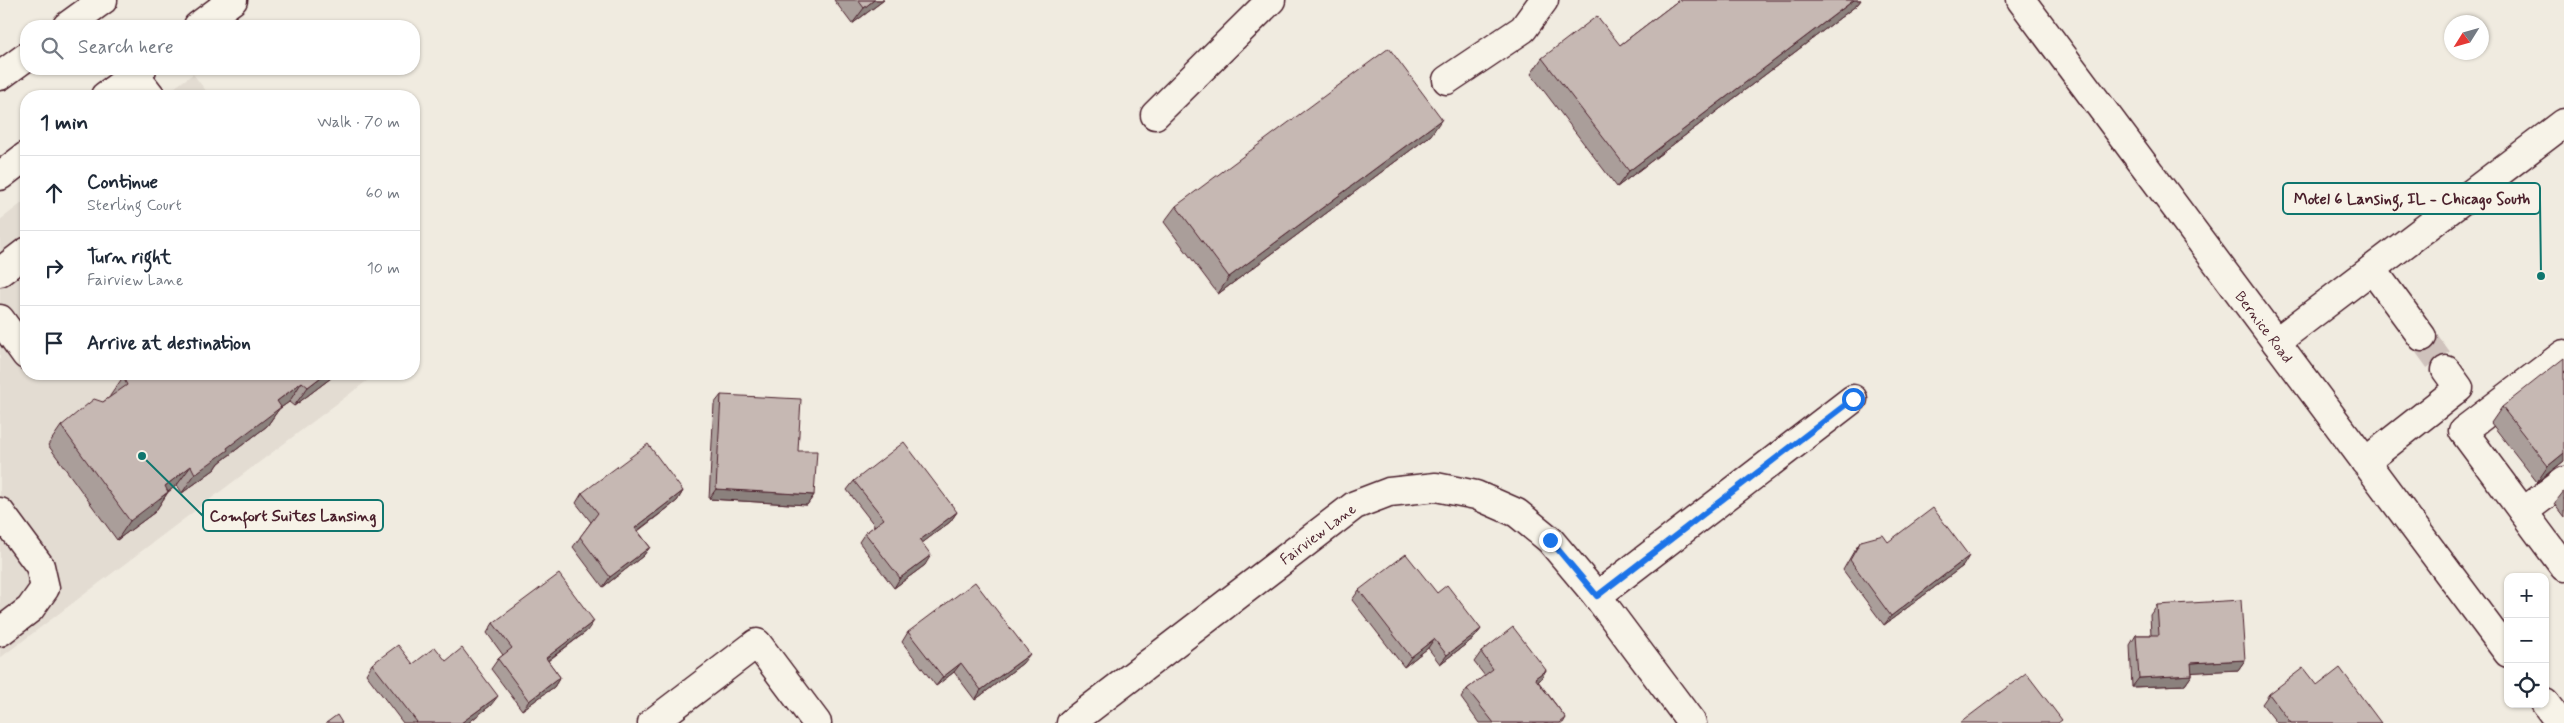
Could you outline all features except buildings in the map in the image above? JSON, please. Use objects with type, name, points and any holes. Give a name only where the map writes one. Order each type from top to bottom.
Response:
[{"type":"street","points":[[75,20],[103,0]]},
{"type":"street","points":[[206,20],[233,0]]},
{"type":"street","points":[[1155,114],[1271,0]]},
{"type":"street","points":[[1447,80],[1523,29],[1544,0]]},
{"type":"street","name":"Bernice Road","points":[[2021,0],[2504,648]]},
{"type":"street","points":[[0,76],[20,61]]},
{"type":"street","points":[[113,90],[134,75]]},
{"type":"street","points":[[140,75],[148,90]]},
{"type":"street","points":[[2276,342],[2564,123]]},
{"type":"street","points":[[0,176],[20,161]]},
{"type":"street","points":[[0,272],[20,257]]},
{"type":"street","points":[[2372,269],[2422,337]]},
{"type":"street","points":[[0,319],[20,347]]},
{"type":"street","points":[[2564,354],[2463,431],[2564,567]]},
{"type":"street","points":[[2365,462],[2459,388],[2446,370]]},
{"type":"street","points":[[1597,596],[1853,399]]},
{"type":"street","points":[[2523,512],[2564,481]]},
{"type":"street","name":"Fairview Lane","points":[[1072,723],[1355,505],[1389,492],[1436,487],[1476,495],[1516,513],[1550,540],[1597,596],[1692,723]]},
{"type":"street","points":[[0,512],[40,566],[45,588],[30,609],[0,632]]},
{"type":"street","points":[[652,723],[757,643],[817,723]]},
{"type":"street","points":[[2548,708],[2560,723]]},
{"type":"shaded area","points":[[194,75],[205,90],[171,90]]},
{"type":"shaded area","points":[[20,205],[20,380],[368,380],[0,658],[0,220]]},
{"type":"tunnel","points":[[2422,337],[2446,370]]},
{"type":"place","name":"Motel 6 Lansing, IL - Chicago South","points":[[2541,276]]},
{"type":"place","name":"Comfort Suites Lansing","points":[[142,456]]},
{"type":"route","points":[[1550,540],[1597,596],[1853,399]]}]
